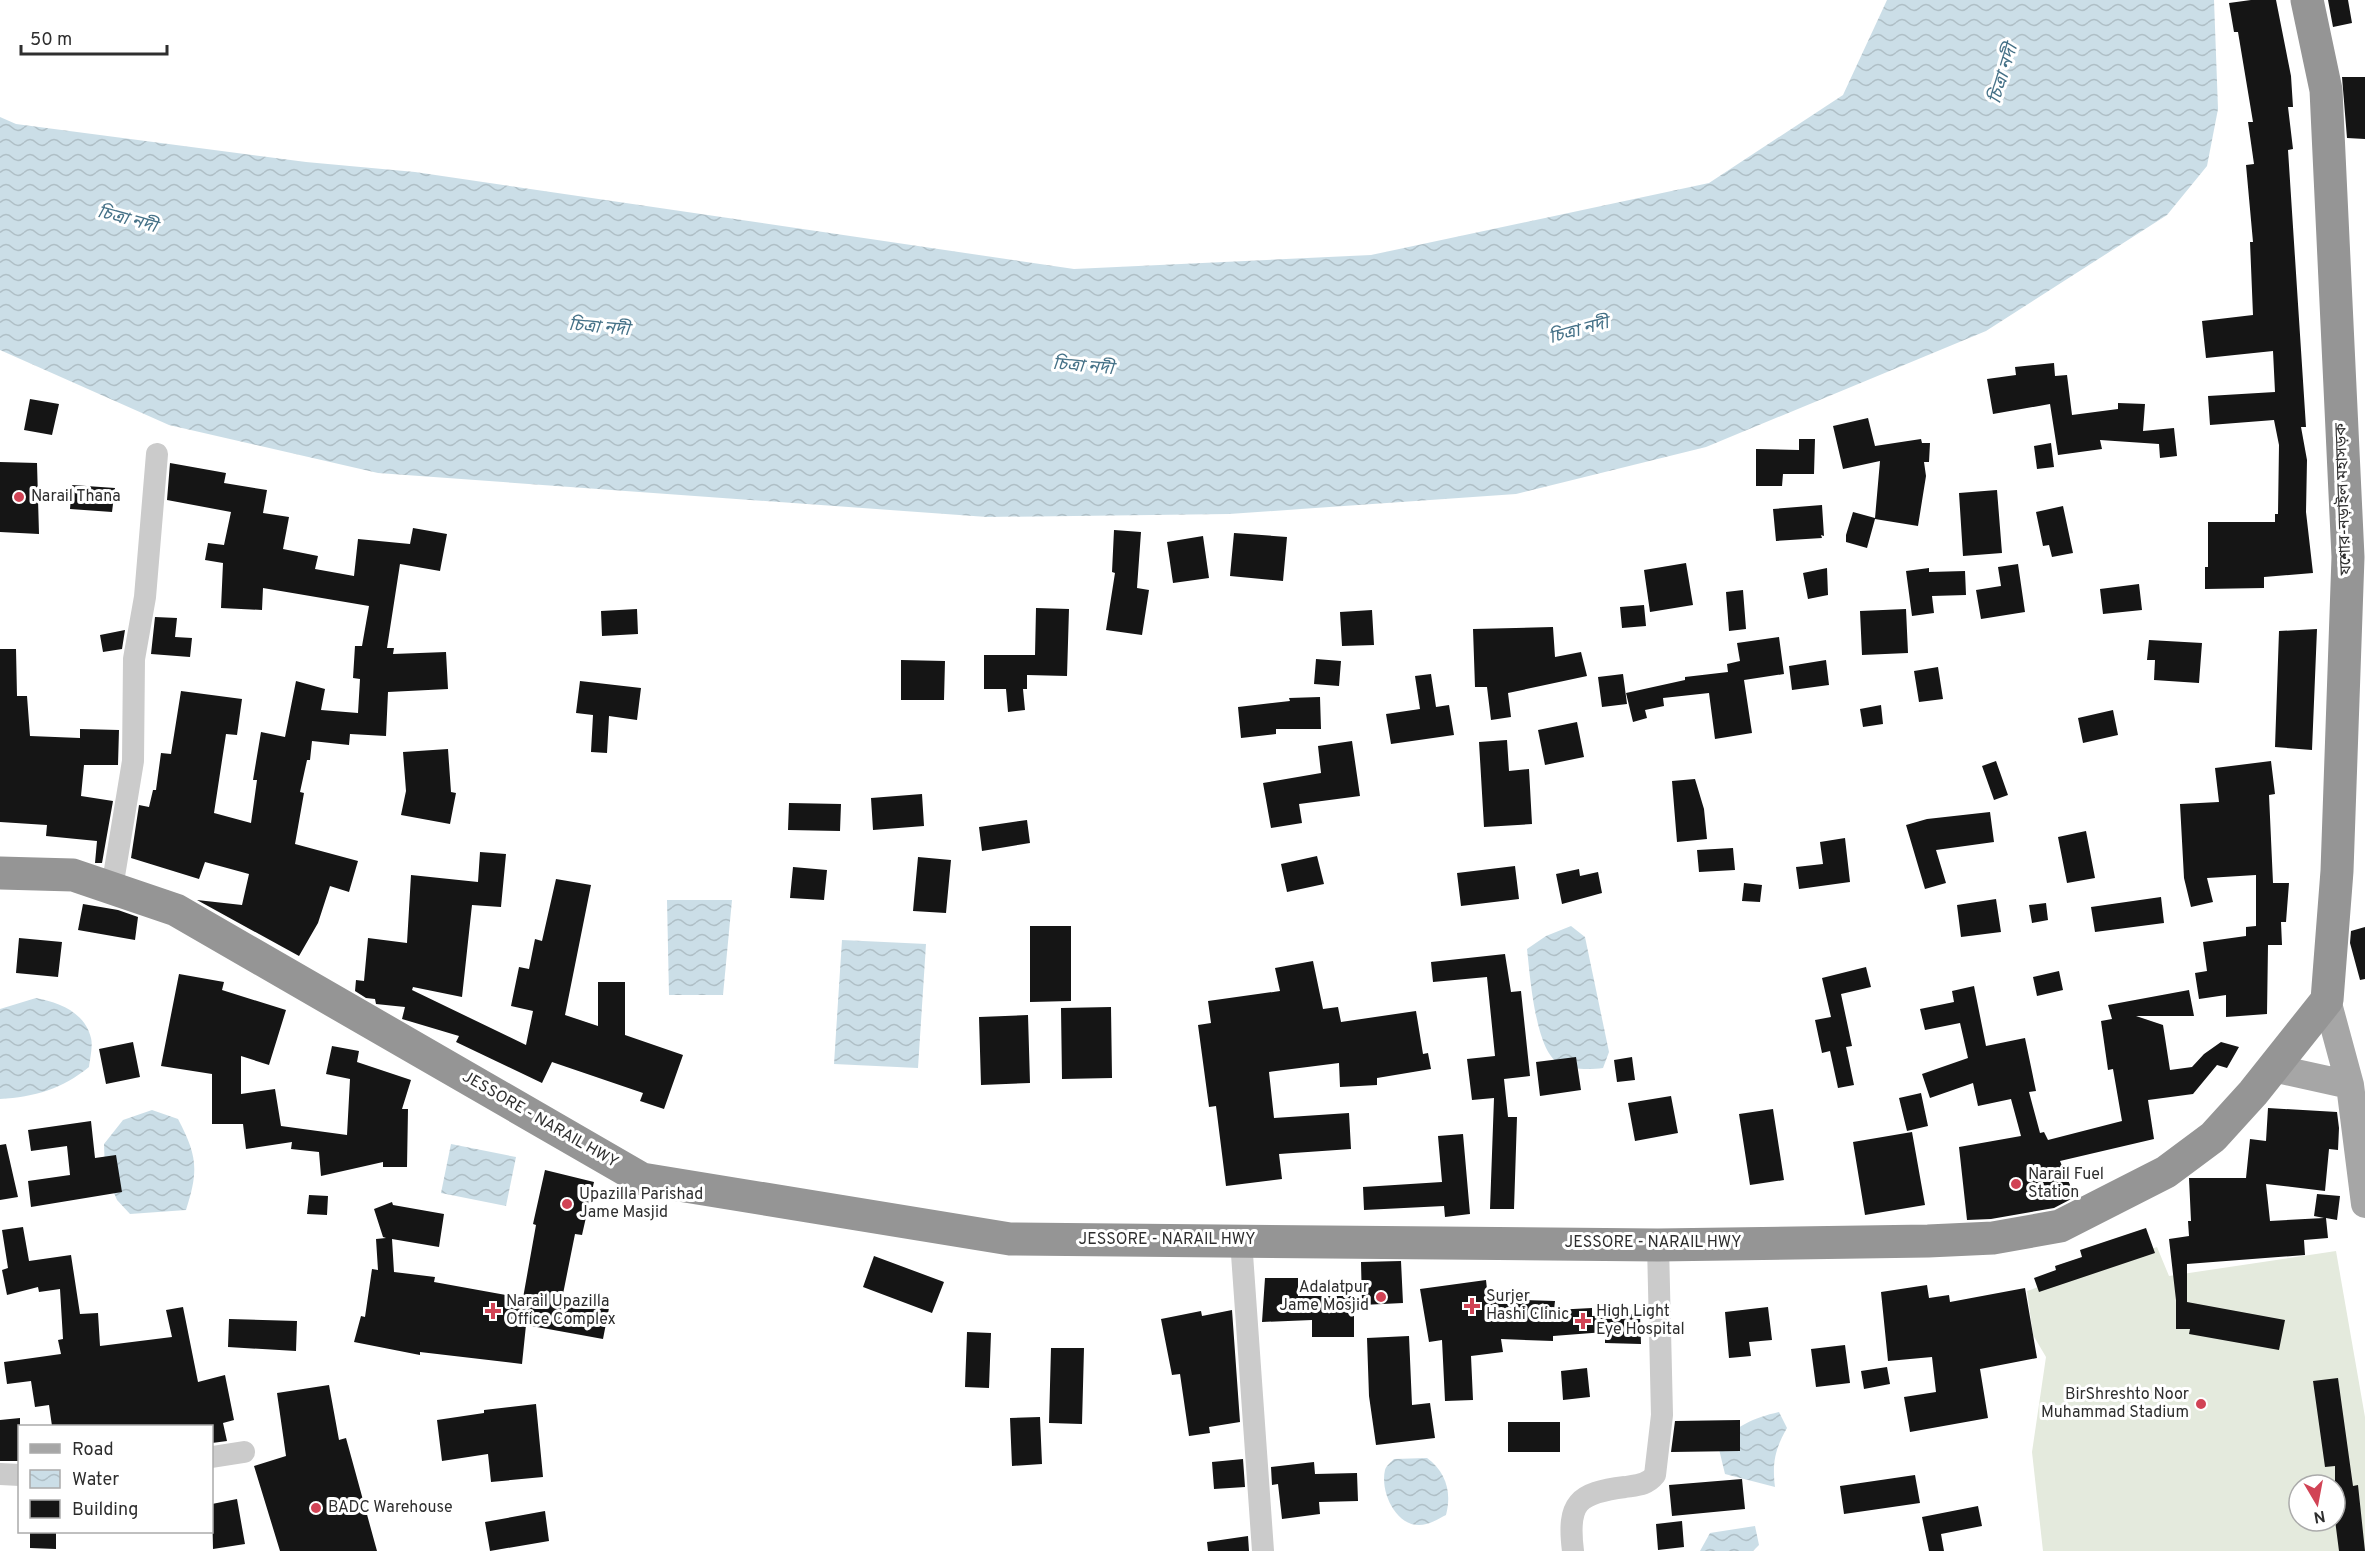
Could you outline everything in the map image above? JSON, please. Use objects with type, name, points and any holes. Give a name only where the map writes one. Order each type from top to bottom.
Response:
[{"type":"highway","name":"যশোর-নড়াইল মহাসড়ক","points":[[2307,0],[2326,90],[2348,557],[2337,871],[2327,1000]]},
{"type":"highway","name":"JESSORE - NARAIL HWY","points":[[0,873],[73,875],[176,910],[642,1179],[1010,1239],[1658,1245],[1994,1238],[2060,1226],[2166,1172],[2204,1144],[2221,1128],[2327,1000]]},
{"type":"main road","points":[[2327,1000],[2350,1085],[2365,1204]]},
{"type":"main road","points":[[2273,1068],[2350,1085]]},
{"type":"street","points":[[111,888],[133,761],[135,659],[145,597],[157,454]]},
{"type":"street","points":[[1241,1240],[1263,1551]]},
{"type":"street","points":[[1573,1551],[1570,1527],[1574,1509],[1581,1500],[1605,1490],[1644,1485],[1655,1475],[1662,1415],[1658,1245]]},
{"type":"street","points":[[213,1457],[244,1452]]},
{"type":"street","points":[[0,1474],[18,1475]]},
{"type":"shaded area","name":"BirShreshto Noor Muhammad Stadium","points":[[2157,1247],[2169,1276],[2336,1251],[2365,1417],[2365,1551],[2043,1551],[2032,1452],[2046,1357],[2033,1335],[2027,1291]]},
{"type":"water","name":"চিত্রা নদী","points":[[1887,0],[2214,0],[2218,109],[2207,166],[2167,215],[1986,331],[1706,447],[1516,494],[1229,514],[987,517],[378,473],[169,425],[0,350],[0,117],[16,124],[306,162],[415,172],[1074,269],[1371,255],[1709,183],[1843,95]]},
{"type":"water","points":[[667,900],[732,900],[723,995],[669,995]]},
{"type":"water","points":[[1571,926],[1585,937],[1609,1052],[1603,1068],[1580,1069],[1557,1062],[1543,1042],[1535,1010],[1527,949],[1546,936]]},
{"type":"water","points":[[842,940],[926,944],[918,1068],[834,1064]]},
{"type":"water","points":[[36,998],[53,1002],[70,1010],[83,1021],[92,1041],[89,1067],[69,1081],[48,1091],[0,1099],[0,1009]]},
{"type":"water","points":[[152,1110],[178,1119],[192,1153],[193,1184],[186,1210],[130,1214],[117,1200],[105,1172],[104,1144],[123,1120]]},
{"type":"water","points":[[451,1144],[516,1157],[506,1206],[441,1193]]},
{"type":"water","points":[[1779,1412],[1787,1428],[1775,1456],[1775,1487],[1725,1474],[1718,1445],[1745,1424]]},
{"type":"water","points":[[1427,1458],[1439,1470],[1446,1483],[1448,1507],[1446,1515],[1433,1522],[1419,1525],[1410,1523],[1396,1513],[1387,1497],[1384,1478],[1387,1466],[1394,1459]]},
{"type":"water","points":[[1755,1526],[1759,1545],[1753,1551],[1700,1551],[1710,1533]]},
{"type":"building","points":[[2276,0],[2291,76],[2293,107],[2288,107],[2293,149],[2288,150],[2306,427],[2301,427],[2307,460],[2306,512],[2313,573],[2264,577],[2264,588],[2205,589],[2205,567],[2208,567],[2208,522],[2275,522],[2275,514],[2278,514],[2279,445],[2274,420],[2210,425],[2208,396],[2275,392],[2273,351],[2206,358],[2202,321],[2253,315],[2250,242],[2253,242],[2246,165],[2254,164],[2248,122],[2253,122],[2238,32],[2234,32],[2229,3]]},
{"type":"building","points":[[2328,0],[2348,0],[2352,23],[2333,27]]},
{"type":"building","points":[[2342,77],[2365,77],[2365,139],[2347,138]]},
{"type":"building","points":[[2054,363],[2055,376],[2067,375],[2072,415],[2118,409],[2118,403],[2145,404],[2143,431],[2174,428],[2177,456],[2160,458],[2159,444],[2100,440],[2102,449],[2058,455],[2050,404],[1993,414],[1987,379],[2016,375],[2015,367]]},
{"type":"building","points":[[30,399],[59,404],[52,435],[24,430]]},
{"type":"building","points":[[1868,418],[1875,446],[1921,439],[1922,443],[1930,443],[1929,462],[1924,462],[1926,476],[1918,526],[1875,519],[1867,548],[1846,542],[1846,535],[1853,512],[1875,518],[1880,461],[1843,469],[1833,426]]},
{"type":"building","points":[[1799,439],[1815,439],[1814,474],[1783,474],[1782,486],[1756,486],[1756,449],[1799,450]]},
{"type":"building","points":[[2051,443],[2054,467],[2037,469],[2034,446]]},
{"type":"building","name":"Narail Thana","points":[[0,462],[37,463],[39,534],[0,532]]},
{"type":"building","points":[[170,463],[226,473],[224,483],[267,490],[263,513],[289,517],[283,549],[318,556],[315,569],[354,576],[358,539],[410,544],[413,528],[447,534],[440,571],[400,564],[387,648],[394,648],[393,654],[446,652],[448,689],[388,692],[386,736],[350,734],[349,745],[312,741],[310,760],[307,760],[300,792],[304,793],[295,844],[358,861],[349,892],[330,886],[318,923],[299,956],[197,900],[242,905],[249,874],[205,862],[199,879],[131,858],[139,805],[149,807],[153,790],[156,790],[161,753],[171,754],[181,691],[242,699],[237,735],[226,734],[214,813],[251,823],[257,780],[253,780],[261,732],[285,737],[296,681],[325,689],[321,710],[358,713],[360,679],[353,678],[355,646],[362,646],[369,606],[263,588],[262,610],[221,608],[223,563],[205,560],[208,543],[224,545],[231,512],[167,500]]},
{"type":"building","points":[[72,485],[115,488],[112,512],[70,509]]},
{"type":"building","points":[[1997,490],[2002,553],[1963,556],[1959,493]]},
{"type":"building","points":[[1822,505],[1824,536],[1821,535],[1822,538],[1776,541],[1773,509]]},
{"type":"building","points":[[2063,506],[2073,553],[2052,557],[2049,545],[2043,546],[2036,512]]},
{"type":"building","points":[[1114,530],[1141,532],[1137,588],[1149,590],[1142,635],[1106,630],[1115,573],[1112,572]]},
{"type":"building","points":[[1234,533],[1287,537],[1283,581],[1230,576]]},
{"type":"building","points":[[1203,536],[1209,578],[1173,583],[1167,542]]},
{"type":"building","points":[[1686,563],[1693,605],[1650,612],[1644,570]]},
{"type":"building","points":[[2018,564],[2025,612],[1981,619],[1976,590],[2001,586],[1998,567]]},
{"type":"building","points":[[1827,568],[1828,595],[1808,599],[1803,573]]},
{"type":"building","points":[[1929,568],[1929,572],[1965,571],[1966,595],[1932,596],[1934,613],[1912,616],[1906,571]]},
{"type":"building","points":[[2139,584],[2142,610],[2103,614],[2100,589]]},
{"type":"building","points":[[1743,590],[1746,629],[1729,631],[1726,592]]},
{"type":"building","points":[[1644,605],[1646,626],[1622,628],[1620,607]]},
{"type":"building","points":[[1036,608],[1069,609],[1067,676],[1027,675],[1027,689],[1023,689],[1025,710],[1008,712],[1006,689],[984,689],[984,655],[1035,655]]},
{"type":"building","points":[[637,609],[638,634],[602,636],[601,611]]},
{"type":"building","points":[[1906,609],[1908,653],[1862,655],[1860,611]]},
{"type":"building","points":[[1372,610],[1374,645],[1342,646],[1340,612]]},
{"type":"building","points":[[155,617],[177,618],[175,637],[192,638],[190,657],[151,654]]},
{"type":"building","points":[[1553,627],[1555,657],[1581,652],[1587,676],[1508,693],[1511,717],[1491,720],[1487,687],[1475,687],[1473,629]]},
{"type":"building","points":[[2317,629],[2312,750],[2275,747],[2279,631]]},
{"type":"building","points":[[125,630],[122,649],[103,652],[100,635]]},
{"type":"building","points":[[1779,637],[1784,674],[1744,680],[1752,733],[1715,739],[1709,693],[1663,698],[1664,706],[1645,710],[1647,718],[1633,722],[1626,693],[1685,680],[1685,677],[1728,672],[1727,664],[1740,661],[1737,643]]},
{"type":"building","points":[[2149,640],[2202,643],[2199,683],[2154,680],[2155,660],[2147,660]]},
{"type":"building","points":[[0,649],[16,649],[17,696],[27,696],[30,736],[80,738],[80,729],[119,730],[118,765],[84,765],[81,796],[113,801],[102,863],[95,863],[97,841],[46,836],[47,825],[0,822]]},
{"type":"building","points":[[1316,659],[1341,661],[1339,686],[1314,684]]},
{"type":"building","points":[[901,660],[945,661],[944,700],[901,700]]},
{"type":"building","points":[[1826,660],[1829,685],[1792,690],[1789,666]]},
{"type":"building","points":[[1938,667],[1943,699],[1919,702],[1914,671]]},
{"type":"building","points":[[1431,674],[1436,707],[1449,705],[1454,735],[1391,744],[1386,714],[1420,709],[1415,676]]},
{"type":"building","points":[[1623,674],[1627,704],[1602,707],[1598,677]]},
{"type":"building","points":[[580,681],[641,688],[637,720],[609,716],[607,753],[591,752],[593,715],[576,713]]},
{"type":"building","points":[[1320,697],[1321,729],[1276,729],[1276,734],[1241,738],[1238,707],[1290,701],[1289,698]]},
{"type":"building","points":[[1881,705],[1883,724],[1863,727],[1860,709]]},
{"type":"building","points":[[2113,710],[2118,735],[2083,743],[2078,718]]},
{"type":"building","points":[[1577,722],[1584,757],[1545,765],[1538,730]]},
{"type":"building","points":[[1507,740],[1509,771],[1529,769],[1532,824],[1484,827],[1479,742]]},
{"type":"building","points":[[1352,741],[1360,796],[1299,804],[1302,823],[1271,828],[1263,783],[1321,773],[1318,746]]},
{"type":"building","points":[[448,749],[451,792],[456,793],[450,824],[401,815],[406,791],[403,752]]},
{"type":"building","points":[[1996,761],[2008,795],[1994,800],[1982,766]]},
{"type":"building","points":[[2271,761],[2275,794],[2269,795],[2273,883],[2289,883],[2286,922],[2281,922],[2282,945],[2268,945],[2267,1014],[2226,1017],[2226,995],[2199,999],[2195,973],[2207,971],[2203,942],[2246,936],[2246,927],[2256,926],[2256,875],[2207,878],[2213,902],[2191,907],[2184,878],[2180,804],[2219,802],[2215,768]]},
{"type":"building","points":[[1695,779],[1704,809],[1707,839],[1677,842],[1672,781]]},
{"type":"building","points":[[922,794],[924,826],[873,830],[871,798]]},
{"type":"building","points":[[789,803],[841,804],[840,831],[788,830]]},
{"type":"building","points":[[1990,812],[1994,842],[1936,850],[1946,883],[1925,889],[1906,825],[1927,819]]},
{"type":"building","points":[[1027,820],[1030,843],[982,851],[979,827]]},
{"type":"building","points":[[2086,831],[2095,878],[2067,883],[2058,837]]},
{"type":"building","points":[[1845,838],[1850,882],[1799,889],[1796,867],[1823,864],[1820,842]]},
{"type":"building","points":[[1733,848],[1735,870],[1699,872],[1697,850]]},
{"type":"building","points":[[480,852],[506,854],[501,907],[472,905],[462,997],[413,987],[412,990],[526,1045],[533,1011],[511,1006],[519,967],[529,969],[535,939],[542,941],[556,879],[591,885],[565,1015],[598,1026],[598,982],[625,982],[625,1035],[683,1055],[664,1109],[640,1101],[643,1093],[552,1062],[542,1083],[456,1042],[459,1036],[402,1019],[405,1007],[376,1004],[375,999],[366,998],[355,991],[356,980],[364,981],[368,938],[407,943],[411,875],[478,882]]},
{"type":"building","points":[[1317,856],[1324,884],[1287,892],[1281,864]]},
{"type":"building","points":[[918,857],[951,860],[946,913],[913,911]]},
{"type":"building","points":[[1515,866],[1519,899],[1461,906],[1457,873]]},
{"type":"building","points":[[793,867],[827,870],[824,900],[790,898]]},
{"type":"building","points":[[1579,869],[1580,876],[1598,872],[1602,893],[1562,904],[1556,874]]},
{"type":"building","points":[[1744,883],[1762,885],[1760,902],[1742,901]]},
{"type":"building","points":[[2161,897],[2164,923],[2095,932],[2091,907]]},
{"type":"building","points":[[1996,899],[2001,932],[1961,937],[1957,905]]},
{"type":"building","points":[[2046,903],[2048,920],[2032,923],[2029,905]]},
{"type":"building","points":[[83,904],[118,910],[138,917],[135,940],[78,930]]},
{"type":"building","points":[[1030,926],[1071,926],[1071,1001],[1030,1002]]},
{"type":"building","points":[[2365,927],[2365,979],[2360,980],[2350,943],[2351,931]]},
{"type":"building","points":[[19,938],[62,942],[58,977],[16,973]]},
{"type":"building","points":[[1505,954],[1511,992],[1521,991],[1530,1076],[1504,1079],[1508,1117],[1517,1117],[1514,1209],[1490,1209],[1494,1098],[1472,1100],[1467,1059],[1495,1056],[1487,977],[1433,982],[1431,962]]},
{"type":"building","points":[[1313,961],[1323,1009],[1338,1007],[1341,1022],[1416,1011],[1423,1054],[1428,1053],[1431,1069],[1377,1078],[1377,1085],[1340,1087],[1339,1063],[1269,1072],[1274,1118],[1349,1113],[1351,1149],[1279,1154],[1282,1179],[1226,1186],[1216,1106],[1209,1107],[1198,1025],[1211,1023],[1208,1001],[1280,991],[1275,968]]},
{"type":"building","points":[[1866,967],[1871,987],[1841,994],[1852,1046],[1846,1047],[1854,1085],[1838,1088],[1830,1051],[1822,1053],[1815,1020],[1831,1017],[1822,978]]},
{"type":"building","points":[[2059,971],[2063,990],[2037,996],[2033,977]]},
{"type":"building","points":[[179,974],[224,982],[222,990],[286,1010],[269,1065],[241,1056],[241,1094],[275,1089],[281,1126],[347,1135],[350,1079],[326,1074],[332,1046],[359,1051],[357,1062],[411,1080],[402,1109],[408,1109],[407,1167],[383,1167],[383,1162],[321,1176],[319,1152],[291,1149],[292,1142],[246,1149],[243,1124],[212,1124],[212,1074],[161,1066]]},
{"type":"building","points":[[1974,986],[1986,1046],[2025,1038],[2036,1091],[2029,1092],[2040,1133],[2044,1132],[2048,1140],[2122,1121],[2113,1069],[2108,1070],[2101,1021],[2112,1019],[2108,1005],[2189,990],[2194,1016],[2136,1016],[2163,1025],[2170,1070],[2192,1067],[2204,1054],[2221,1042],[2239,1047],[2227,1068],[2217,1065],[2193,1094],[2148,1100],[2154,1139],[2060,1161],[2075,1197],[2054,1208],[1991,1219],[1967,1220],[1959,1147],[2021,1136],[2011,1099],[1978,1106],[1973,1083],[1930,1098],[1922,1074],[1968,1058],[1960,1023],[1925,1030],[1920,1009],[1954,1002],[1952,991]]},
{"type":"building","points":[[1111,1007],[1112,1078],[1062,1079],[1061,1008]]},
{"type":"building","points":[[1028,1015],[1030,1083],[981,1085],[979,1017]]},
{"type":"building","points":[[133,1042],[140,1077],[106,1084],[99,1049]]},
{"type":"building","points":[[1576,1057],[1581,1090],[1540,1096],[1536,1062]]},
{"type":"building","points":[[1632,1057],[1635,1080],[1617,1082],[1614,1060]]},
{"type":"building","points":[[1921,1093],[1928,1126],[1907,1131],[1899,1098]]},
{"type":"building","points":[[1671,1096],[1678,1133],[1635,1141],[1628,1103]]},
{"type":"building","points":[[2268,1108],[2337,1112],[2339,1128],[2338,1150],[2329,1149],[2325,1191],[2266,1184],[2270,1221],[2324,1218],[2314,1216],[2317,1194],[2340,1196],[2337,1220],[2326,1218],[2328,1238],[2304,1240],[2305,1255],[2187,1264],[2187,1302],[2285,1320],[2279,1350],[2189,1334],[2190,1329],[2176,1329],[2176,1300],[2169,1239],[2189,1236],[2188,1221],[2191,1221],[2189,1178],[2246,1178],[2250,1139],[2266,1141]]},
{"type":"building","points":[[1773,1109],[1784,1180],[1750,1185],[1739,1114]]},
{"type":"building","points":[[91,1121],[95,1158],[116,1155],[122,1192],[31,1207],[28,1181],[70,1175],[67,1146],[31,1151],[28,1130]]},
{"type":"building","points":[[1912,1132],[1925,1205],[1865,1215],[1853,1142]]},
{"type":"building","points":[[1463,1134],[1470,1214],[1445,1217],[1444,1206],[1364,1210],[1363,1187],[1442,1182],[1438,1136]]},
{"type":"building","points":[[6,1144],[18,1197],[0,1200],[0,1145]]},
{"type":"building","points":[[545,1170],[594,1182],[582,1235],[575,1234],[562,1299],[609,1308],[603,1339],[526,1325],[522,1364],[420,1352],[420,1355],[354,1342],[361,1316],[365,1317],[372,1269],[378,1270],[376,1239],[386,1238],[383,1237],[374,1209],[392,1202],[393,1205],[444,1214],[439,1247],[392,1239],[394,1272],[435,1277],[434,1282],[523,1298],[536,1225],[533,1224]]},
{"type":"building","points":[[309,1195],[328,1196],[327,1215],[307,1214]]},
{"type":"building","points":[[23,1227],[29,1261],[71,1255],[80,1314],[98,1313],[100,1346],[172,1337],[166,1310],[183,1307],[198,1382],[225,1375],[234,1420],[223,1423],[227,1441],[213,1443],[213,1425],[52,1425],[49,1405],[35,1407],[31,1381],[7,1384],[4,1362],[61,1354],[58,1340],[63,1339],[60,1289],[39,1292],[38,1287],[7,1295],[2,1270],[8,1268],[2,1230]]},
{"type":"building","points":[[2146,1228],[2155,1253],[2039,1292],[2034,1278],[2056,1270],[2055,1266],[2082,1257],[2080,1250]]},
{"type":"building","points":[[874,1256],[944,1282],[932,1313],[863,1287]]},
{"type":"building","points":[[1401,1261],[1403,1303],[1362,1305],[1361,1262]]},
{"type":"building","points":[[1265,1278],[1298,1278],[1298,1296],[1354,1296],[1354,1337],[1312,1337],[1312,1320],[1262,1322]]},
{"type":"building","points":[[1486,1280],[1488,1299],[1555,1301],[1554,1310],[1592,1308],[1592,1316],[1640,1314],[1641,1344],[1605,1343],[1605,1332],[1553,1336],[1553,1341],[1501,1339],[1503,1352],[1471,1356],[1473,1400],[1445,1401],[1442,1340],[1429,1342],[1420,1289]]},
{"type":"building","points":[[1927,1285],[1929,1298],[1949,1295],[1950,1302],[2025,1288],[2037,1358],[1980,1369],[1988,1418],[1910,1432],[1904,1397],[1936,1392],[1932,1357],[1888,1361],[1881,1292]]},
{"type":"building","points":[[1768,1307],[1772,1340],[1749,1342],[1751,1356],[1729,1358],[1725,1312]]},
{"type":"building","points":[[1232,1310],[1240,1422],[1209,1427],[1210,1433],[1189,1436],[1180,1374],[1172,1375],[1161,1319],[1201,1311],[1202,1316]]},
{"type":"building","points":[[229,1319],[297,1321],[296,1351],[228,1347]]},
{"type":"building","points":[[967,1332],[991,1333],[989,1388],[965,1387]]},
{"type":"building","points":[[1409,1336],[1412,1405],[1430,1403],[1435,1438],[1376,1445],[1369,1396],[1367,1338]]},
{"type":"building","points":[[1845,1345],[1850,1383],[1816,1387],[1811,1349]]},
{"type":"building","points":[[1051,1348],[1084,1348],[1082,1424],[1049,1423]]},
{"type":"building","points":[[1887,1367],[1890,1384],[1864,1389],[1861,1371]]},
{"type":"building","points":[[1587,1368],[1590,1397],[1563,1400],[1561,1371]]},
{"type":"building","points":[[2338,1378],[2353,1486],[2358,1485],[2365,1551],[2339,1551],[2337,1533],[2347,1533],[2347,1473],[2335,1473],[2335,1466],[2325,1467],[2313,1381]]},
{"type":"building","name":"BADC Warehouse","points":[[329,1385],[339,1440],[346,1438],[377,1551],[280,1551],[254,1466],[286,1456],[277,1393]]},
{"type":"building","points":[[536,1404],[543,1477],[491,1482],[488,1454],[442,1461],[437,1420],[484,1413],[484,1410]]},
{"type":"building","points":[[1040,1417],[1042,1464],[1012,1466],[1010,1418]]},
{"type":"building","points":[[20,1418],[18,1461],[0,1461],[0,1420]]},
{"type":"building","points":[[1740,1420],[1740,1451],[1671,1452],[1675,1421]]},
{"type":"building","points":[[1508,1422],[1560,1422],[1560,1452],[1508,1452]]},
{"type":"building","points":[[1243,1459],[1245,1487],[1214,1489],[1212,1462]]},
{"type":"building","points":[[1314,1462],[1315,1474],[1357,1473],[1358,1501],[1319,1502],[1320,1514],[1282,1519],[1278,1484],[1272,1485],[1271,1467]]},
{"type":"building","points":[[1915,1475],[1920,1503],[1844,1514],[1840,1486]]},
{"type":"building","points":[[1742,1479],[1745,1509],[1672,1516],[1669,1485]]},
{"type":"building","points":[[237,1499],[245,1544],[213,1549],[213,1504]]},
{"type":"building","points":[[1978,1506],[1982,1526],[1941,1534],[1944,1551],[1929,1551],[1922,1517]]},
{"type":"building","points":[[545,1511],[549,1541],[490,1551],[485,1522]]},
{"type":"building","points":[[1682,1521],[1684,1547],[1658,1550],[1656,1524]]},
{"type":"building","points":[[30,1533],[56,1533],[56,1549],[30,1548]]},
{"type":"building","points":[[1248,1536],[1249,1551],[1208,1551],[1207,1542]]},
{"type":"place","name":"Narail Thana","points":[[19,497]]},
{"type":"place","name":"Narail Fuel Station","points":[[2016,1184]]},
{"type":"place","name":"Upazilla Parishad Jame Masjid","points":[[567,1204]]},
{"type":"place","name":"Adalatpur Jame Mosjid","points":[[1381,1297]]},
{"type":"place","name":"Surjer Hashi Clinic","points":[[1472,1306]]},
{"type":"place","name":"Narail Upazilla Office Complex","points":[[493,1311]]},
{"type":"place","name":"High Light Eye Hospital","points":[[1583,1321]]},
{"type":"place","name":"BirShreshto Noor Muhammad Stadium","points":[[2201,1404]]},
{"type":"place","name":"BADC Warehouse","points":[[316,1508]]}]
